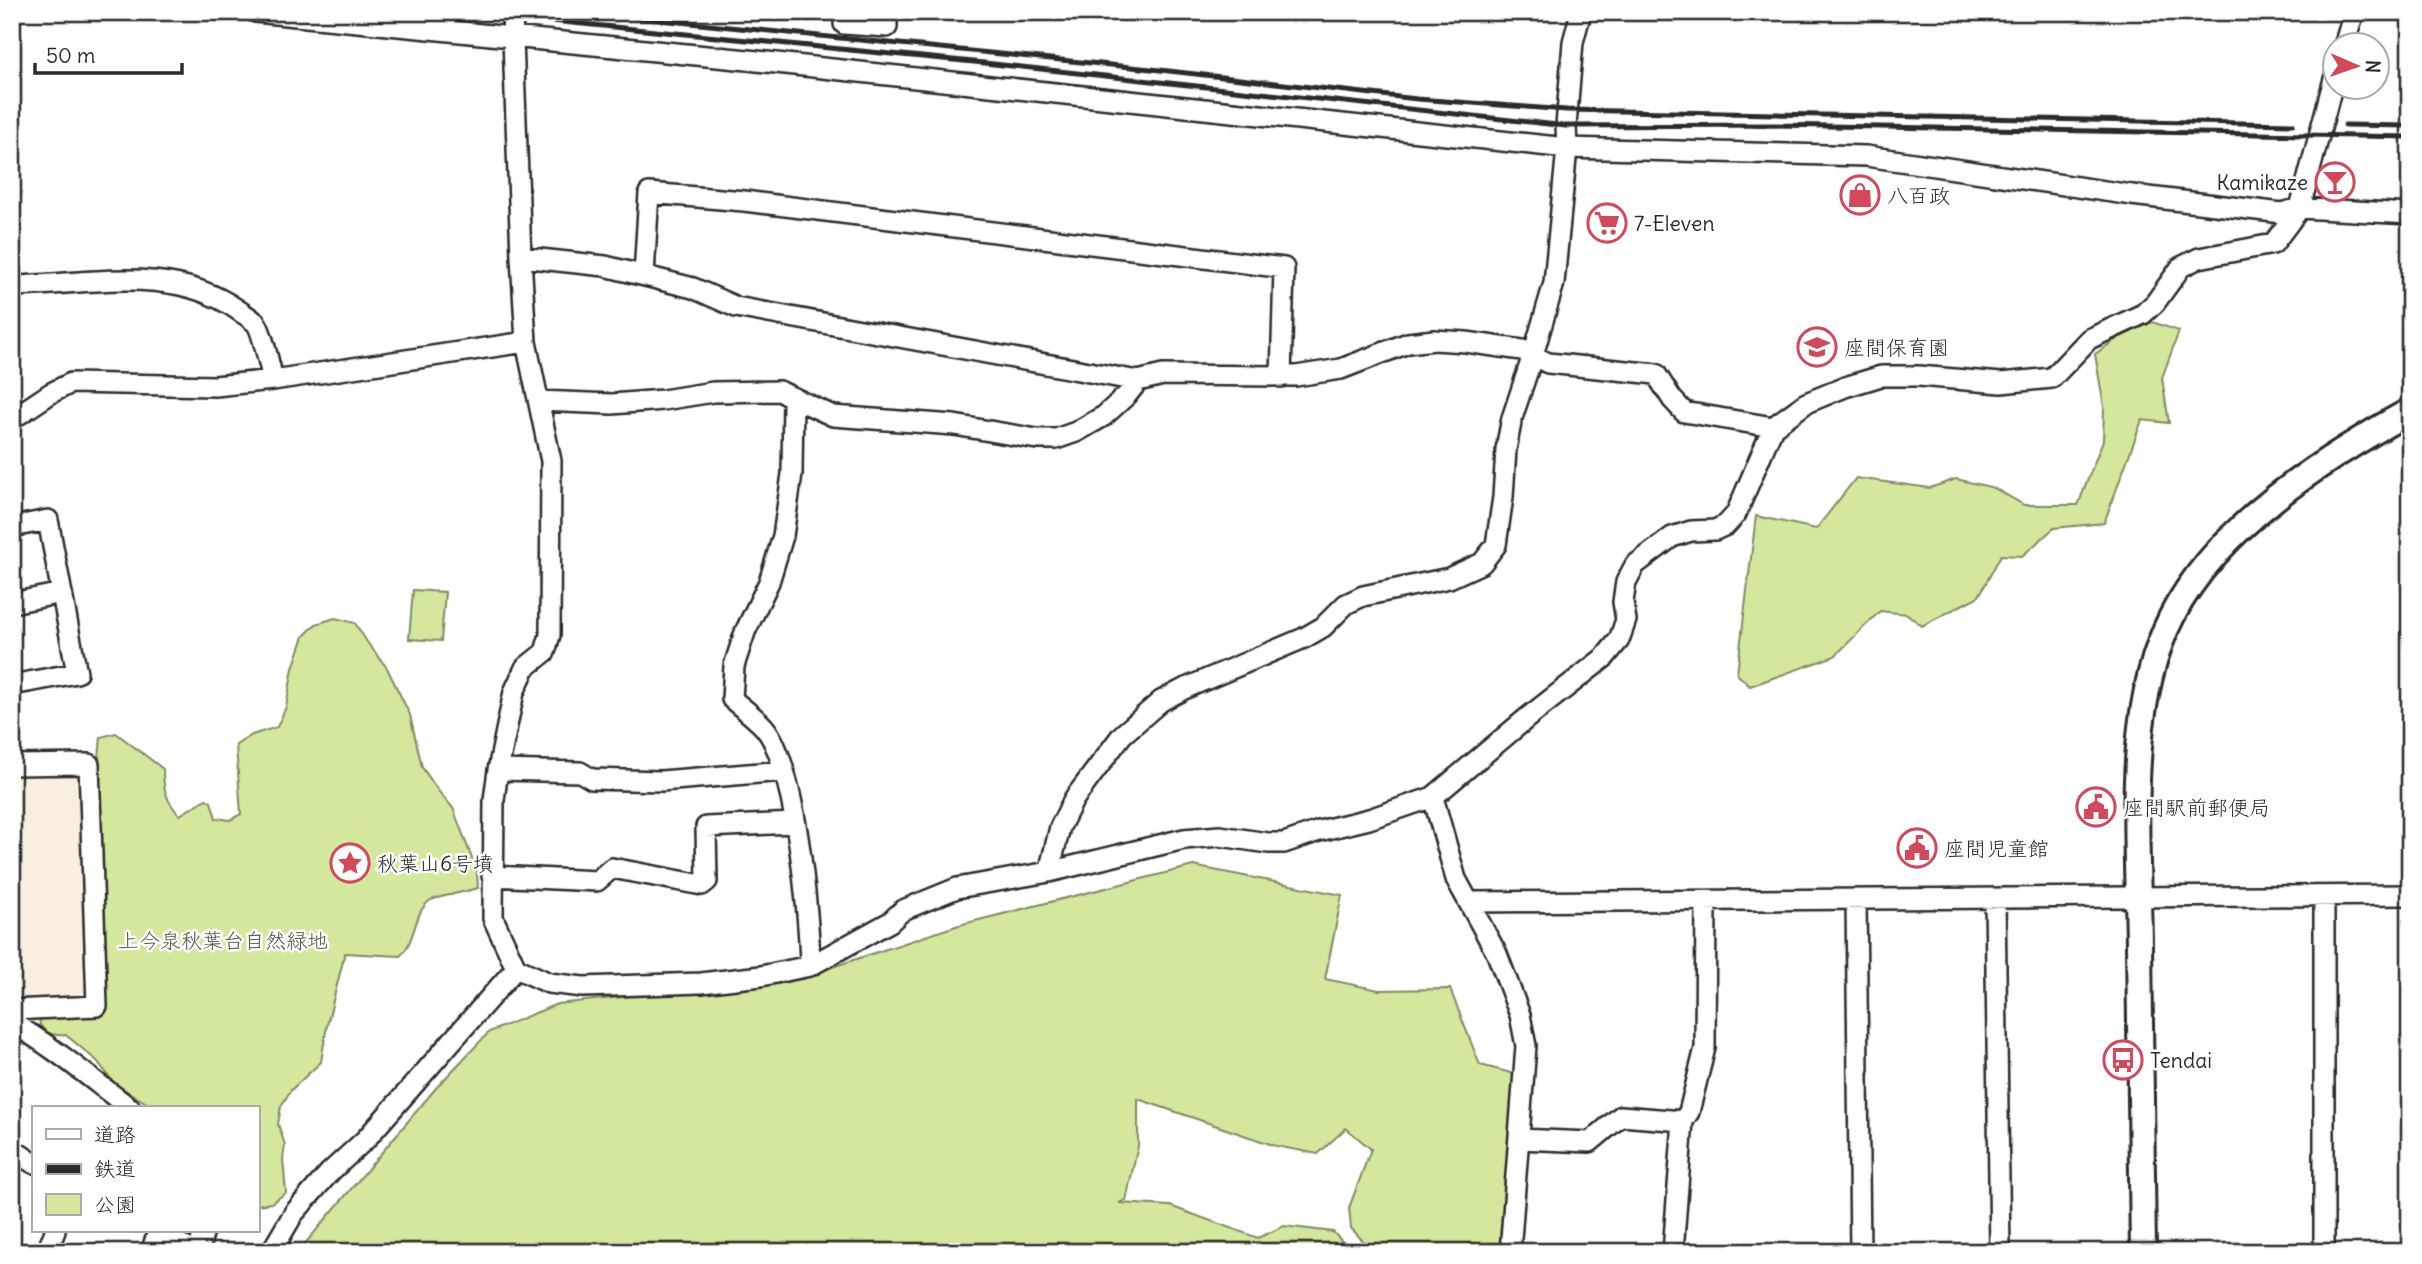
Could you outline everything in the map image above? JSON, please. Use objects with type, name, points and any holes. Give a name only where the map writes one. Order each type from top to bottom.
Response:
[{"type":"street","points":[[255,12],[748,60],[1567,148],[1866,156],[2132,195],[2282,213],[2300,208],[2410,214]]},
{"type":"street","points":[[512,12],[526,342],[551,461],[550,635],[545,652],[525,668],[514,692],[498,770],[494,800],[493,918],[516,968],[549,984],[583,987],[701,983],[810,967],[890,922],[903,910],[957,888],[1049,872],[1184,839],[1220,836],[1284,843],[1318,831],[1369,819],[1433,797],[1605,657],[1619,640],[1626,620],[1623,602],[1626,582],[1635,565],[1672,537],[1691,531],[1715,530],[1726,525],[1736,514],[1773,428],[1806,402],[1881,376],[1919,376],[2001,383],[2052,378],[2090,339],[2143,314],[2155,303],[2182,267],[2199,258],[2273,244],[2300,208],[2328,102]]},
{"type":"street","points":[[844,24],[887,27],[887,12]]},
{"type":"street","points":[[1049,872],[1060,827],[1074,799],[1122,735],[1161,701],[1304,638],[1323,627],[1346,604],[1363,596],[1449,578],[1482,563],[1496,545],[1512,418],[1554,283],[1567,148],[1566,125],[1573,42],[1581,12]]},
{"type":"street","points":[[2348,32],[2354,12]]},
{"type":"street","points":[[644,275],[649,192],[744,201],[1284,268],[1281,377]]},
{"type":"street","points":[[521,257],[605,266],[693,288],[736,307],[1138,380],[1163,375],[1281,377],[1341,369],[1408,343],[1434,340],[1466,342],[1522,350],[1548,363],[1656,374],[1684,412],[1773,428]]},
{"type":"street","points":[[12,286],[143,280],[172,283],[205,292],[229,304],[257,324],[273,380]]},
{"type":"street","points":[[12,419],[71,383],[215,386],[273,380],[526,342]]},
{"type":"street","points":[[539,401],[612,404],[713,392],[779,391],[833,416],[954,425],[1037,439],[1056,439],[1076,432],[1104,416],[1127,395],[1138,380]]},
{"type":"street","points":[[793,399],[792,474],[783,536],[769,582],[744,632],[734,666],[732,699],[765,728],[784,771],[795,823],[810,931],[810,967]]},
{"type":"street","points":[[2143,1252],[2138,769],[2150,678],[2171,618],[2198,578],[2231,537],[2274,498],[2410,411]]},
{"type":"street","points":[[12,527],[48,520],[77,673],[12,685]]},
{"type":"street","points":[[12,603],[62,593]]},
{"type":"street","points":[[12,765],[89,764],[97,1006],[12,1010]]},
{"type":"street","points":[[498,770],[580,772],[592,779],[661,781],[784,771]]},
{"type":"street","points":[[1433,797],[1456,879],[1497,954],[1520,1015],[1526,1046],[1510,1252]]},
{"type":"street","points":[[492,876],[597,881],[612,868],[702,885],[707,881],[706,827],[795,823]]},
{"type":"street","points":[[1469,902],[2410,895]]},
{"type":"street","points":[[2324,896],[2324,1252]]},
{"type":"street","points":[[1995,899],[2000,1252]]},
{"type":"street","points":[[1856,900],[1860,1252]]},
{"type":"street","points":[[1673,1252],[1683,1121],[1689,1112],[1705,1048],[1706,901]]},
{"type":"street","points":[[271,1252],[294,1213],[330,1172],[366,1139],[516,968]]},
{"type":"street","points":[[12,1023],[45,1042],[127,1106]]},
{"type":"street","points":[[1519,1139],[1590,1142],[1621,1116],[1683,1121]]},
{"type":"street","points":[[12,1149],[32,1162]]},
{"type":"street","points":[[47,1252],[55,1232]]},
{"type":"street","points":[[151,1252],[157,1232]]},
{"type":"street","points":[[159,1232],[196,1252],[204,1232]]},
{"type":"shaded area","points":[[78,772],[85,778],[89,991],[81,997],[12,999],[12,773]]},
{"type":"green space","points":[[2152,322],[2179,331],[2162,378],[2169,423],[2142,420],[2104,523],[2054,528],[2022,556],[2001,555],[1979,596],[1922,626],[1907,614],[1880,611],[1835,656],[1750,686],[1737,674],[1756,516],[1816,529],[1856,478],[1930,488],[1956,479],[1994,488],[2024,505],[2078,505],[2103,440],[2104,407],[2095,354],[2120,337]]},
{"type":"green space","points":[[413,590],[445,592],[441,641],[409,639]]},
{"type":"green space","name":"上今泉秋葉台自然緑地","points":[[335,618],[355,623],[387,668],[410,715],[422,767],[453,808],[477,872],[478,888],[434,899],[425,905],[400,956],[345,953],[321,1062],[291,1090],[281,1106],[278,1124],[285,1145],[283,1159],[286,1193],[271,1203],[259,1205],[259,1106],[152,1106],[115,1084],[97,1061],[66,1035],[46,1032],[39,1020],[40,1014],[103,1009],[99,758],[101,737],[116,733],[163,769],[166,794],[180,815],[206,799],[211,802],[216,818],[230,820],[241,814],[236,745],[252,735],[277,727],[286,707],[293,668],[304,636],[316,624]]},
{"type":"green space","points":[[1193,866],[1342,895],[1325,979],[1379,990],[1450,989],[1480,1065],[1519,1075],[1505,1181],[1503,1244],[1500,1252],[1373,1252],[1351,1228],[1349,1208],[1371,1149],[1346,1128],[1318,1154],[1276,1146],[1138,1099],[1138,1146],[1126,1200],[1119,1203],[1170,1206],[1258,1238],[1284,1226],[1333,1232],[1352,1252],[298,1252],[436,1088],[489,1032],[557,1004],[799,978],[959,925]]},
{"type":"railway","points":[[460,12],[984,63],[1566,126],[1775,125],[2410,137]]},
{"type":"railway","points":[[579,12],[1151,69],[1417,99],[1567,110],[2293,124]]},
{"type":"railway","points":[[2345,125],[2410,126]]},
{"type":"place","name":"Kamikaze","points":[[2335,182]]},
{"type":"place","name":"八百政","points":[[1860,195]]},
{"type":"place","name":"7-Eleven","points":[[1607,223]]},
{"type":"place","name":"座間保育園","points":[[1817,347]]},
{"type":"place","name":"座間駅前郵便局","points":[[2096,807]]},
{"type":"place","name":"座間児童館","points":[[1917,848]]},
{"type":"place","name":"秋葉山6号墳","points":[[350,863]]},
{"type":"place","name":"Tendai","points":[[2123,1060]]}]
